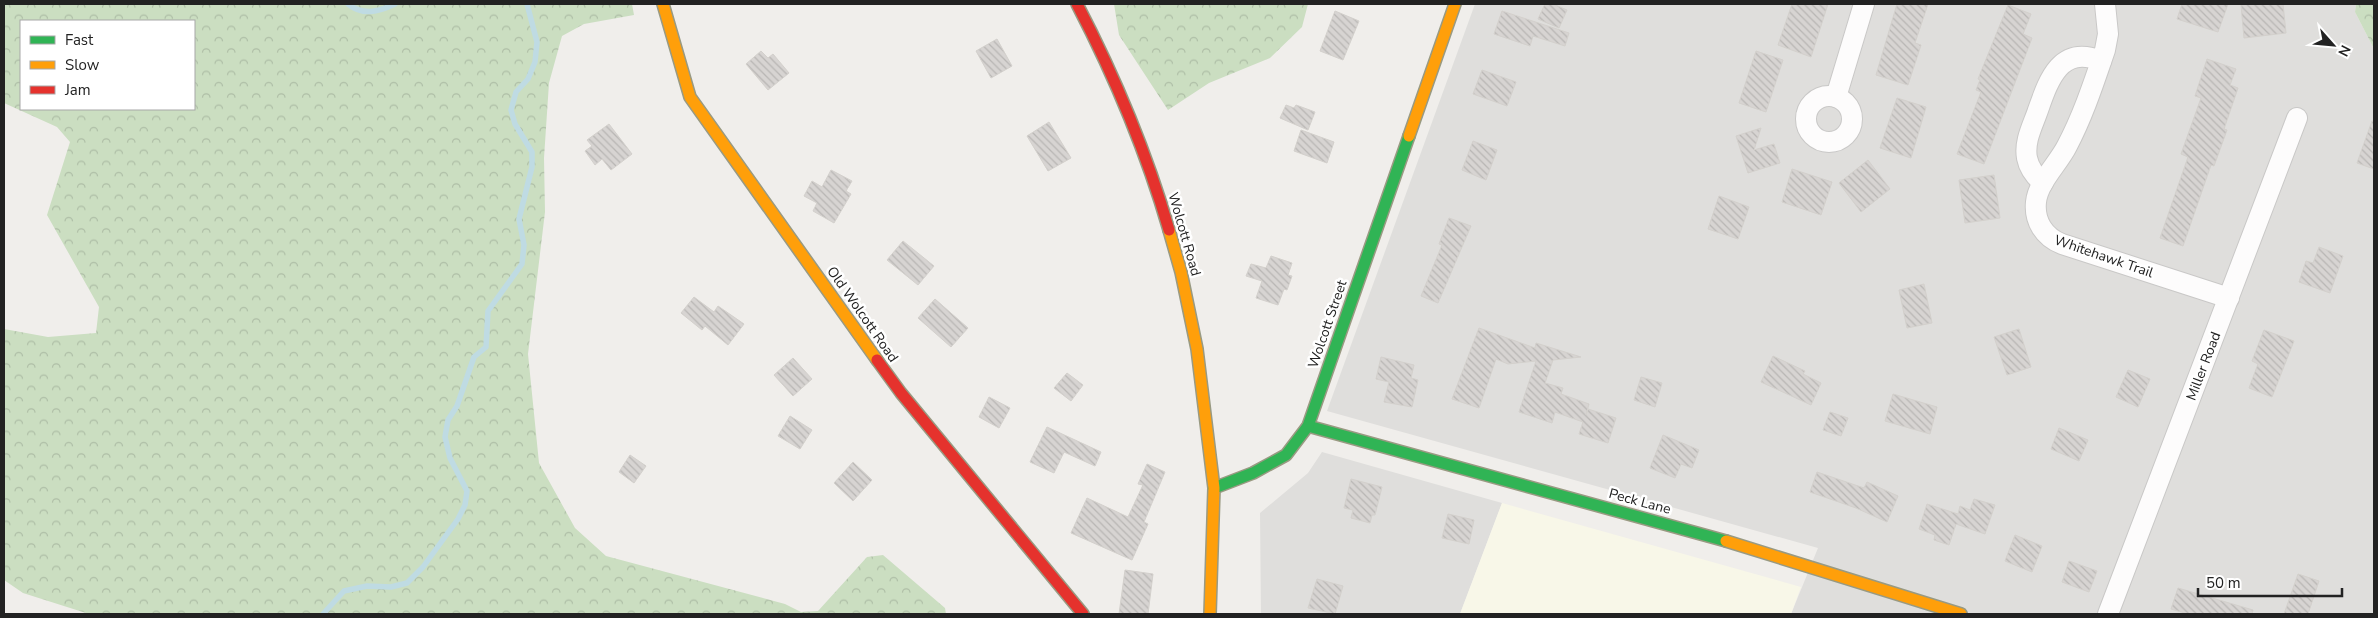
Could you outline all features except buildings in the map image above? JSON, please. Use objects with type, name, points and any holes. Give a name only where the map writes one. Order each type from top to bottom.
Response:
[{"type":"street","name":"Old Wolcott Road","points":[[663,4],[690,97],[901,393],[1083,614]]},
{"type":"street","name":"Wolcott Road","points":[[1077,4],[1099,46],[1128,113],[1156,187],[1181,272],[1197,349],[1214,488]]},
{"type":"street","name":"Wolcott Street","points":[[1214,488],[1254,473],[1286,455],[1308,426],[1455,4]]},
{"type":"street","points":[[1836,97],[1864,4]]},
{"type":"street","name":"Whitehawk Trail","points":[[2105,4],[2108,34],[2101,61],[2068,145],[2036,198],[2035,211],[2039,223],[2050,238],[2062,244],[2229,298]]},
{"type":"street","points":[[2044,183],[2031,169],[2026,150],[2028,137],[2050,78],[2062,64],[2074,58],[2088,58],[2101,61]]},
{"type":"street","name":"Miller Road","points":[[2108,614],[2298,118]]},
{"type":"street","name":"Peck Lane","points":[[1308,426],[1734,542],[1961,614]]},
{"type":"street","points":[[1210,614],[1214,488]]},
{"type":"shaded area","points":[[1475,4],[2356,4],[2355,12],[2374,49],[2374,614],[1791,614],[1818,548],[1327,411]]},
{"type":"shaded area","points":[[1322,452],[1502,503],[1460,614],[1261,614],[1260,513],[1308,473]]},
{"type":"shaded area","points":[[1502,503],[1801,587],[1791,614],[1460,614]]},
{"type":"green space","points":[[4,4],[632,4],[634,15],[584,24],[562,36],[549,83],[544,158],[545,212],[528,354],[539,463],[575,528],[606,556],[785,604],[801,612],[818,611],[867,557],[883,555],[945,608],[946,614],[89,614],[23,593],[4,580],[4,329],[48,337],[96,333],[99,307],[47,215],[70,142],[57,127],[4,103]]},
{"type":"green space","points":[[1114,4],[1308,4],[1302,27],[1270,58],[1209,83],[1168,110],[1119,35]]},
{"type":"green space","points":[[2356,4],[2374,4],[2374,49],[2355,12]]},
{"type":"waterway","points":[[348,4],[359,10],[371,12],[395,4]]},
{"type":"waterway","points":[[323,614],[344,591],[367,586],[391,587],[407,583],[423,567],[458,519],[465,505],[467,491],[450,458],[445,437],[448,420],[457,406],[474,357],[486,347],[488,311],[522,264],[524,245],[519,219],[532,167],[532,152],[515,124],[511,110],[516,92],[528,79],[535,62],[537,42],[527,4]]},
{"type":"traffic: fast","points":[[1214,488],[1253,473],[1286,455],[1308,426],[1409,136]]},
{"type":"traffic: fast","points":[[1308,426],[1726,541]]},
{"type":"traffic: slow","points":[[663,4],[690,97],[877,360]]},
{"type":"traffic: slow","points":[[1409,136],[1455,4]]},
{"type":"traffic: slow","points":[[1169,230],[1181,272],[1197,349],[1214,488],[1210,614]]},
{"type":"traffic: slow","points":[[1726,541],[1961,614]]},
{"type":"traffic: jam","points":[[1077,4],[1129,115],[1169,230]]},
{"type":"traffic: jam","points":[[877,360],[901,393],[1083,614]]}]
